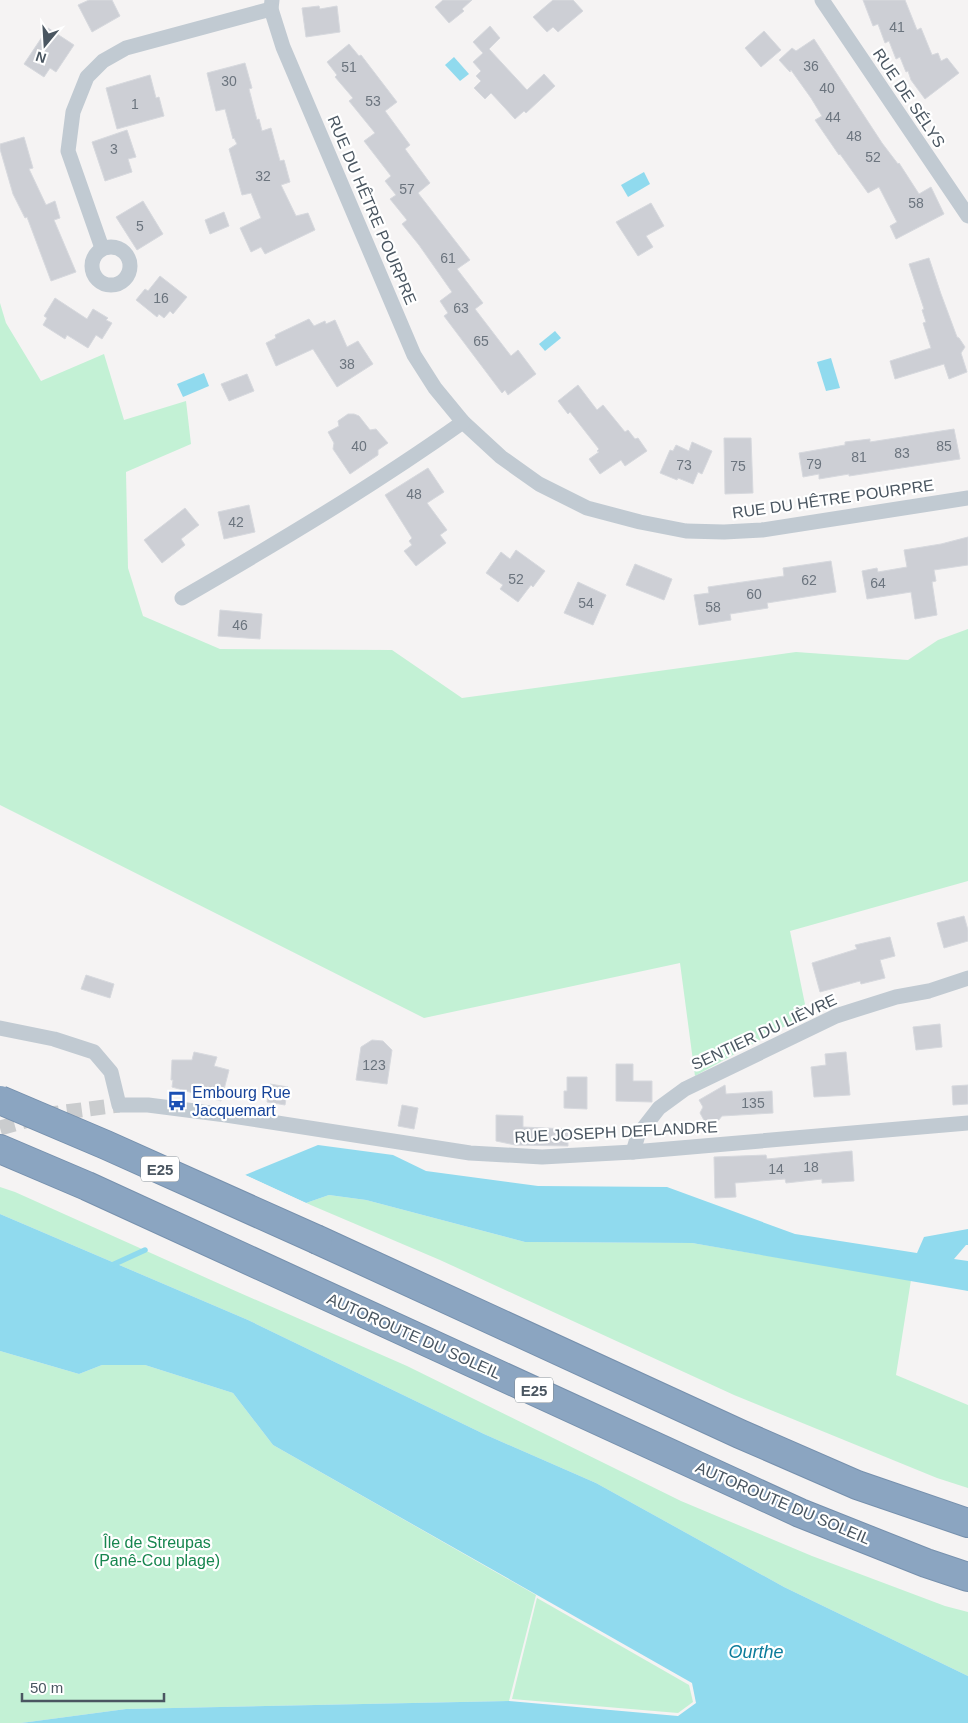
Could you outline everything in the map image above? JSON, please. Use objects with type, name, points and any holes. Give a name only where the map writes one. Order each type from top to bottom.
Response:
[{"type":"highway","name":"E25","points":[[0,1100],[106,1145],[318,1240],[740,1434],[857,1484],[968,1524]]},
{"type":"highway","name":"AUTOROUTE DU SOLEIL","points":[[0,1149],[86,1186],[800,1513],[926,1563],[968,1577]]},
{"type":"street","name":"RUE DE SÉLYS","points":[[822,0],[968,216]]},
{"type":"street","points":[[102,248],[68,151],[73,112],[87,77],[103,61],[126,48],[272,4]]},
{"type":"street","name":"RUE DU HÊTRE POURPRE","points":[[272,4],[283,47],[414,354],[435,388],[463,422],[501,457],[539,484],[587,508],[640,522],[686,531],[762,530],[968,498]]},
{"type":"street","points":[[182,598],[280,541],[430,446],[463,422]]},
{"type":"street","name":"SENTIER DU LIÈVRE","points":[[633,1152],[638,1135],[659,1108],[685,1089],[836,1016],[896,997],[929,991],[968,978]]},
{"type":"street","name":"RUE JOSEPH DEFLANDRE","points":[[0,1028],[54,1039],[94,1052],[111,1072],[119,1105],[148,1105],[226,1115],[470,1154],[542,1157],[633,1152],[968,1123]]},
{"type":"green space","points":[[0,303],[6,323],[41,381],[104,354],[124,420],[186,401],[191,444],[126,472],[128,568],[143,616],[220,649],[392,650],[462,698],[796,652],[908,660],[938,640],[968,629],[968,881],[790,931],[807,1014],[695,1076],[680,963],[424,1018],[0,805]]},
{"type":"green space","points":[[0,1187],[407,1366],[681,1501],[812,1556],[945,1606],[968,1612],[968,1676],[784,1587],[596,1483],[484,1434],[248,1320],[0,1214]]},
{"type":"green space","points":[[329,1195],[366,1200],[525,1242],[692,1243],[911,1280],[896,1375],[968,1405],[968,1488],[937,1478],[734,1395],[440,1260],[306,1203]]},
{"type":"green space","name":"Île de Streupas (Panê-Cou plage)","points":[[0,1351],[79,1374],[102,1365],[145,1365],[233,1393],[273,1445],[536,1595],[509,1701],[126,1709],[21,1723],[0,1723]]},
{"type":"green space","points":[[537,1598],[689,1685],[693,1702],[678,1713],[512,1699]]},
{"type":"water","points":[[454,57],[469,74],[460,81],[445,65]]},
{"type":"water","points":[[644,172],[650,184],[628,197],[621,185]]},
{"type":"water","points":[[555,331],[561,338],[545,351],[539,344]]},
{"type":"water","points":[[831,358],[840,388],[826,391],[817,362]]},
{"type":"water","points":[[204,373],[209,386],[183,397],[177,384]]},
{"type":"water","points":[[318,1145],[393,1155],[426,1171],[538,1186],[667,1187],[795,1234],[917,1253],[924,1237],[968,1229],[968,1245],[954,1259],[968,1261],[968,1291],[692,1243],[525,1242],[366,1200],[329,1195],[306,1203],[245,1175]]},
{"type":"water","name":"Ourthe","points":[[0,1214],[248,1320],[484,1434],[596,1483],[784,1587],[968,1676],[968,1723],[21,1723],[126,1709],[509,1701],[678,1716],[696,1703],[692,1683],[273,1445],[233,1393],[145,1365],[102,1365],[79,1374],[0,1351]]},
{"type":"pier","points":[[243,1174],[310,1205],[305,1206],[244,1178]]},
{"type":"building","points":[[89,0],[112,0],[120,16],[92,32],[78,5]]},
{"type":"building","points":[[443,0],[472,0],[462,9],[464,11],[449,23],[435,7]]},
{"type":"building","points":[[553,0],[573,0],[583,11],[558,32],[553,27],[547,32],[533,17]]},
{"type":"building","points":[[863,0],[905,0],[917,30],[921,28],[932,55],[938,53],[941,61],[947,58],[959,73],[925,99],[911,80],[908,71],[906,72],[900,57],[896,59],[889,41],[885,43],[878,24],[873,26]]},
{"type":"building","points":[[319,6],[320,9],[337,6],[340,32],[306,37],[302,8]]},
{"type":"building","points":[[490,26],[500,38],[489,49],[527,90],[544,74],[555,86],[526,113],[524,111],[515,119],[491,93],[485,99],[474,88],[481,81],[476,76],[481,71],[473,62],[483,53],[473,42]]},
{"type":"building","points":[[48,28],[74,45],[56,72],[50,68],[44,77],[24,64]]},
{"type":"building","points":[[764,31],[781,50],[761,67],[745,48]]},
{"type":"building","points":[[814,39],[882,143],[899,163],[919,194],[931,187],[944,214],[896,239],[890,226],[897,222],[879,187],[868,193],[815,120],[822,116],[811,98],[791,70],[790,72],[779,60],[792,48],[796,51]]},
{"type":"building","points":[[349,44],[359,56],[361,55],[397,102],[385,111],[410,145],[405,149],[430,183],[418,193],[470,260],[457,269],[483,303],[475,309],[511,356],[518,350],[536,374],[508,395],[505,390],[502,393],[444,316],[448,313],[440,301],[452,292],[402,224],[407,220],[390,199],[396,195],[385,181],[391,176],[364,141],[375,133],[349,101],[353,98],[335,77],[337,75],[327,62]]},
{"type":"building","points":[[245,63],[252,88],[249,89],[257,120],[259,119],[262,131],[271,128],[280,161],[284,160],[290,182],[281,185],[296,216],[308,213],[315,230],[265,254],[261,247],[251,252],[240,228],[261,218],[251,193],[242,195],[229,149],[237,144],[233,139],[225,109],[216,111],[207,73]]},
{"type":"building","points":[[150,75],[156,98],[159,97],[164,116],[117,129],[106,88]]},
{"type":"building","points":[[127,130],[136,157],[128,159],[132,172],[105,181],[92,142]]},
{"type":"building","points":[[24,137],[33,168],[29,169],[46,205],[55,201],[60,218],[54,220],[76,272],[51,281],[27,217],[25,218],[13,194],[0,149],[0,144]]},
{"type":"building","points":[[143,201],[163,234],[137,250],[116,217]]},
{"type":"building","points":[[651,203],[664,226],[646,236],[653,247],[638,256],[616,222]]},
{"type":"building","points":[[224,212],[229,226],[210,234],[205,220]]},
{"type":"building","points":[[929,258],[957,337],[965,347],[961,353],[967,372],[949,379],[944,364],[895,379],[890,361],[931,348],[923,323],[926,322],[922,310],[924,309],[909,264]]},
{"type":"building","points":[[160,276],[187,297],[173,314],[170,311],[164,318],[159,314],[157,317],[136,300],[145,289],[148,291]]},
{"type":"building","points":[[55,298],[87,319],[93,309],[108,318],[106,320],[112,323],[102,339],[96,335],[88,348],[67,335],[65,339],[43,325],[47,318],[44,316]]},
{"type":"building","points":[[309,319],[314,326],[325,321],[326,324],[335,320],[347,347],[358,341],[373,364],[337,387],[313,349],[276,366],[266,343],[276,338],[275,335]]},
{"type":"building","points":[[247,374],[254,391],[229,401],[221,384]]},
{"type":"building","points":[[578,385],[597,410],[603,405],[625,432],[628,430],[635,439],[638,438],[647,451],[625,466],[621,460],[600,474],[589,459],[599,452],[597,451],[599,449],[570,412],[568,414],[558,401]]},
{"type":"building","points":[[348,414],[359,416],[370,430],[376,429],[388,443],[378,450],[378,455],[350,474],[333,449],[334,443],[328,432],[339,426],[338,421]]},
{"type":"building","points":[[954,429],[960,459],[849,476],[849,474],[819,479],[819,474],[803,477],[799,453],[845,445],[845,442],[870,439],[870,442]]},
{"type":"building","points":[[724,438],[751,438],[753,493],[725,494]]},
{"type":"building","points":[[692,442],[712,451],[702,474],[698,472],[693,484],[660,473],[670,450],[673,451],[676,445],[689,451]]},
{"type":"building","points":[[428,468],[444,492],[427,503],[447,530],[440,535],[446,543],[416,566],[404,551],[412,545],[409,541],[412,538],[385,495]]},
{"type":"building","points":[[249,505],[255,532],[224,539],[218,512]]},
{"type":"building","points":[[185,508],[199,525],[181,539],[185,545],[162,563],[144,540]]},
{"type":"building","points":[[968,537],[968,565],[934,570],[936,581],[932,582],[937,615],[915,619],[911,592],[867,599],[862,571],[877,568],[878,572],[907,567],[904,550]]},
{"type":"building","points":[[516,550],[545,571],[518,602],[500,589],[503,585],[486,573],[501,552],[510,559]]},
{"type":"building","points":[[831,561],[836,592],[767,603],[768,608],[730,614],[731,620],[699,625],[694,595],[709,593],[708,587],[784,576],[783,568]]},
{"type":"building","points":[[635,564],[672,579],[664,600],[626,585]]},
{"type":"building","points":[[578,582],[606,595],[593,625],[564,613]]},
{"type":"building","points":[[220,610],[262,614],[260,639],[218,636]]},
{"type":"building","points":[[964,916],[968,930],[968,941],[944,948],[937,923]]},
{"type":"building","points":[[890,937],[895,956],[880,960],[885,978],[861,984],[860,981],[820,992],[812,963],[857,949],[855,945]]},
{"type":"building","points":[[86,975],[114,984],[110,998],[81,989]]},
{"type":"building","points":[[940,1024],[942,1047],[916,1050],[913,1027]]},
{"type":"building","points":[[372,1040],[383,1041],[392,1050],[387,1084],[356,1080],[361,1047]]},
{"type":"building","points":[[194,1052],[217,1057],[214,1066],[229,1070],[221,1101],[172,1087],[172,1060],[192,1060]]},
{"type":"building","points":[[846,1052],[850,1095],[814,1097],[811,1067],[826,1065],[825,1054]]},
{"type":"building","points":[[616,1064],[633,1064],[633,1081],[652,1081],[652,1102],[616,1101]]},
{"type":"building","points":[[567,1077],[587,1077],[587,1109],[564,1108],[564,1091],[567,1091]]},
{"type":"building","points":[[270,1084],[288,1087],[285,1105],[267,1102]]},
{"type":"building","points":[[725,1085],[726,1094],[772,1091],[773,1113],[722,1116],[710,1131],[700,1113],[703,1107],[699,1100]]},
{"type":"building","points":[[968,1085],[968,1104],[953,1105],[952,1086]]},
{"type":"building","points":[[402,1105],[418,1108],[414,1129],[398,1126]]},
{"type":"building","points":[[496,1115],[523,1116],[523,1127],[568,1129],[568,1146],[515,1145],[496,1141]]},
{"type":"building","points":[[852,1151],[854,1181],[822,1183],[822,1179],[786,1183],[785,1179],[735,1183],[736,1197],[715,1198],[714,1157],[766,1155],[767,1159]]},
{"type":"waterway","points":[[110,1266],[145,1250]]},
{"type":"tunnel","points":[[0,1128],[50,1114],[119,1105]]},
{"type":"place","name":"Embourg Rue Jacquemart","points":[[177,1101]]}]
